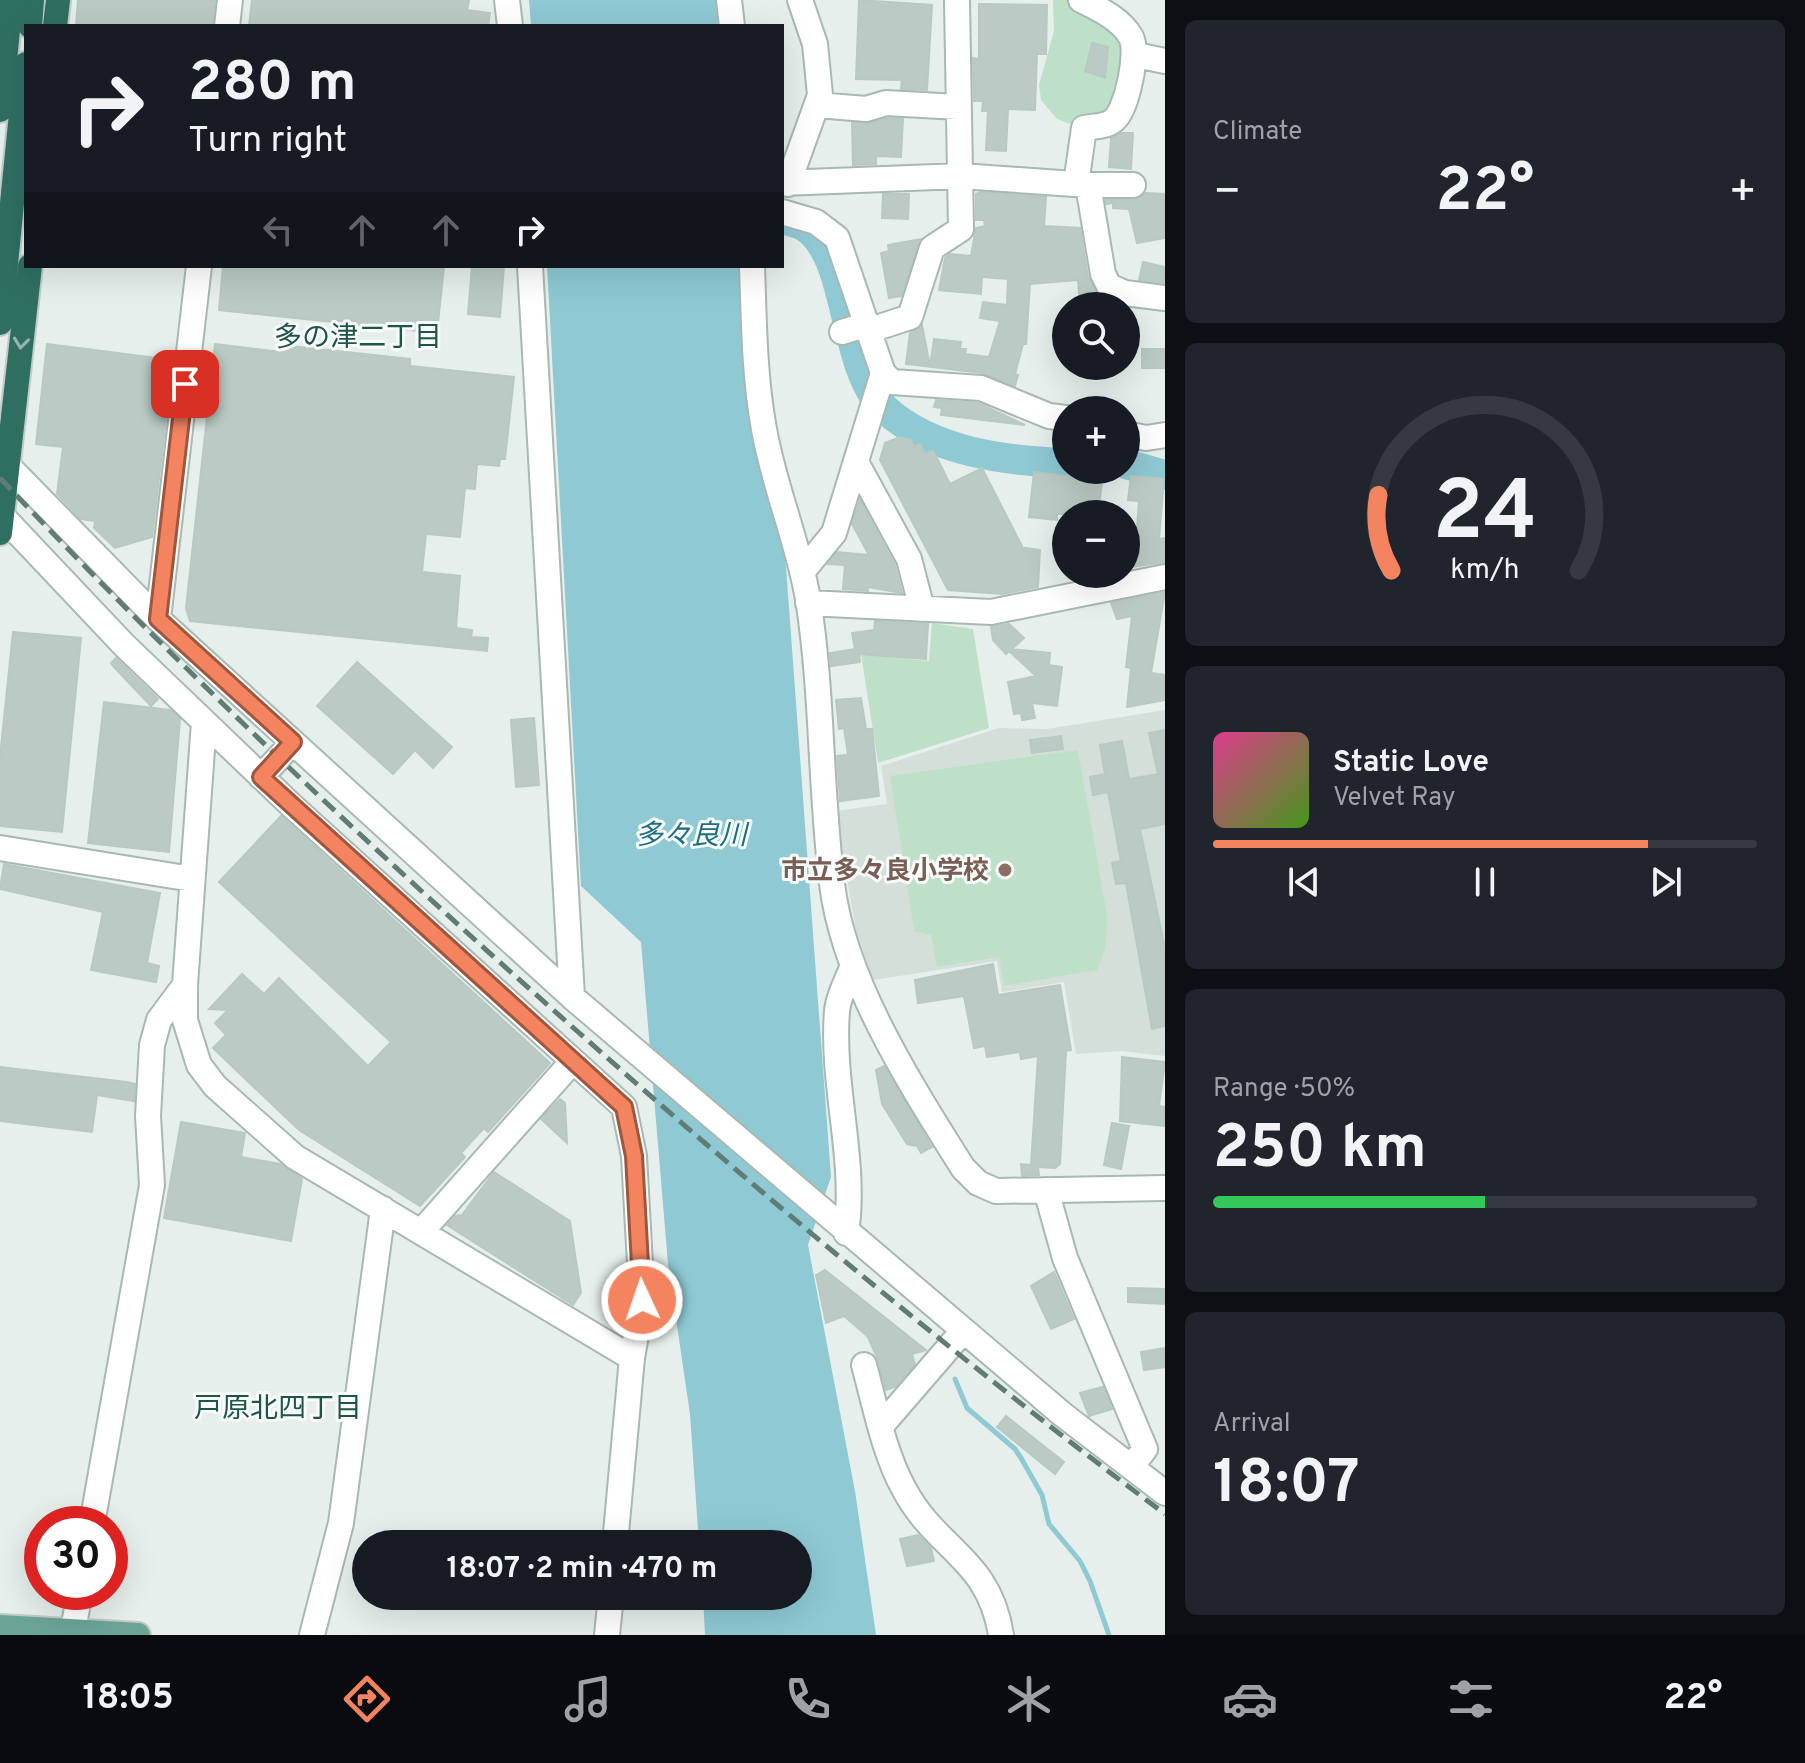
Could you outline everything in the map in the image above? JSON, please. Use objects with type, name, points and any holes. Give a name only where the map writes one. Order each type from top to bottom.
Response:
[{"type":"highway","points":[[0,110],[11,0]]},
{"type":"highway","points":[[30,24],[32,0]]},
{"type":"highway","points":[[55,24],[58,0]]},
{"type":"highway","points":[[0,323],[24,84]]},
{"type":"highway","points":[[1,524],[30,268]]},
{"type":"main road","points":[[0,1627],[138,1635]]},
{"type":"street","points":[[227,24],[230,0]]},
{"type":"street","points":[[507,0],[510,24]]},
{"type":"street","points":[[729,0],[732,24]]},
{"type":"street","points":[[800,0],[815,44],[820,95],[785,184],[961,176],[1082,185],[1133,185]]},
{"type":"street","points":[[858,329],[910,317],[932,248],[961,229],[957,0]]},
{"type":"street","points":[[1081,0],[1122,25],[1132,39],[1136,55],[1120,115],[1110,124],[1084,128],[1080,135],[1082,185],[1103,274],[1109,286],[1125,293],[1165,298]]},
{"type":"street","points":[[1136,55],[1165,61]]},
{"type":"street","points":[[817,105],[866,109],[886,103],[958,107]]},
{"type":"street","points":[[784,213],[816,222],[837,238],[858,329],[879,353],[883,373],[834,533],[803,571]]},
{"type":"street","points":[[158,619],[199,268]]},
{"type":"street","points":[[530,268],[572,997]]},
{"type":"street","points":[[752,268],[757,383],[764,432],[803,571],[808,603],[832,886],[853,965],[880,1028],[963,1168],[978,1183],[996,1191],[1165,1188]]},
{"type":"street","points":[[883,373],[892,382],[981,388],[1052,416]]},
{"type":"street","points":[[1140,437],[1165,435]]},
{"type":"street","points":[[856,462],[909,559],[922,609]]},
{"type":"street","points":[[6,464],[158,619],[572,997],[963,1331],[1147,1454]]},
{"type":"street","points":[[1,524],[261,777],[624,1107],[634,1156],[642,1300],[632,1358],[616,1530]]},
{"type":"street","points":[[808,603],[991,612],[1165,577]]},
{"type":"street","points":[[204,722],[185,985],[185,1020],[199,1065],[215,1086],[295,1157],[632,1358]]},
{"type":"street","points":[[261,777],[293,742]]},
{"type":"street","points":[[0,848],[192,879]]},
{"type":"street","points":[[841,1228],[850,1208],[839,1103],[837,1009],[853,965]]},
{"type":"street","points":[[95,1506],[152,1185],[148,1116],[152,1045],[159,1020],[185,985]]},
{"type":"street","points":[[421,1232],[573,1061]]},
{"type":"street","points":[[1046,1190],[1065,1258],[1165,1493]]},
{"type":"street","points":[[312,1635],[341,1523],[383,1209]]},
{"type":"street","points":[[881,1426],[963,1331]]},
{"type":"street","points":[[864,1365],[902,1487],[924,1521],[975,1570],[991,1594],[1001,1635]]},
{"type":"street","points":[[73,1633],[77,1610]]},
{"type":"street","points":[[607,1635],[610,1610]]},
{"type":"shaded area","name":"市立多々良小学校","points":[[1165,710],[1165,1056],[1121,1051],[1076,1054],[1064,982],[1002,992],[997,961],[873,980],[856,930],[835,811],[887,804],[881,766],[999,728],[1047,729]]},
{"type":"green space","points":[[1053,0],[1075,0],[1126,40],[1116,111],[1073,125],[1057,119],[1041,100],[1039,85],[1054,31]]},
{"type":"green space","points":[[932,623],[973,629],[989,728],[878,763],[861,654],[929,661]]},
{"type":"green space","points":[[1078,750],[1108,920],[1105,949],[1097,970],[1004,986],[999,957],[937,967],[931,935],[914,931],[890,776]]},
{"type":"water","points":[[529,0],[716,0],[718,24],[531,24]]},
{"type":"water","name":"多々良川","points":[[547,268],[739,268],[751,409],[784,540],[831,1177],[808,1245],[855,1491],[876,1635],[705,1635],[704,1610],[812,1610],[812,1530],[698,1530],[690,1414],[668,1264],[641,942],[581,886]]},
{"type":"building","points":[[78,0],[215,0],[212,24],[76,24]]},
{"type":"building","points":[[252,0],[469,0],[467,10],[490,13],[488,24],[249,24]]},
{"type":"building","points":[[859,0],[932,5],[927,90],[901,89],[902,80],[856,79]]},
{"type":"building","points":[[979,4],[1047,5],[1046,54],[1037,54],[1035,110],[1008,109],[1006,151],[986,150],[988,111],[982,111],[983,101],[974,101],[973,58],[979,59]]},
{"type":"building","points":[[1092,43],[1108,47],[1105,78],[1085,71]]},
{"type":"building","points":[[888,118],[903,119],[901,157],[876,156],[876,164],[853,165],[852,123],[870,123]]},
{"type":"building","points":[[1122,133],[1133,133],[1131,169],[1109,167],[1111,138]]},
{"type":"building","points":[[1145,193],[1165,194],[1165,238],[1137,243],[1129,209],[1113,208],[1113,203],[1106,204],[1106,200],[1134,200]]},
{"type":"building","points":[[883,194],[909,194],[908,219],[882,218]]},
{"type":"building","points":[[976,194],[1046,197],[1044,226],[1080,228],[1088,277],[1097,292],[1079,292],[1078,280],[1030,284],[1026,344],[1023,344],[1015,374],[1018,375],[1015,386],[982,373],[906,364],[910,333],[922,325],[930,366],[934,339],[961,342],[960,349],[966,349],[965,354],[989,357],[1000,321],[980,318],[983,302],[1007,305],[1008,279],[982,277],[981,294],[939,290],[945,258],[950,254],[971,256],[976,228],[985,226],[984,220],[976,220]]},
{"type":"building","points":[[921,239],[901,296],[889,298],[881,253],[889,251],[888,245]]},
{"type":"building","points":[[1143,262],[1165,267],[1165,283],[1139,280]]},
{"type":"building","points":[[223,268],[444,268],[437,333],[219,310]]},
{"type":"building","points":[[472,268],[504,268],[500,317],[468,314]]},
{"type":"building","points":[[47,344],[173,360],[152,537],[115,548],[94,528],[95,521],[81,519],[57,494],[63,447],[36,444]]},
{"type":"building","points":[[215,344],[281,352],[282,345],[410,359],[410,366],[514,377],[505,459],[500,459],[499,466],[477,464],[475,489],[465,488],[460,537],[426,534],[422,572],[460,576],[456,628],[472,630],[471,637],[488,638],[487,651],[190,621],[186,608]]},
{"type":"building","points":[[1142,349],[1165,349],[1165,368],[1142,368]]},
{"type":"building","points":[[936,400],[978,403],[1025,425],[941,415],[942,408],[934,407]]},
{"type":"building","points":[[900,437],[911,440],[914,447],[920,444],[925,454],[933,450],[950,484],[982,468],[1025,552],[1025,548],[1040,550],[1038,587],[1002,594],[948,590],[880,460],[885,443]]},
{"type":"building","points":[[1034,472],[1052,474],[1052,484],[1102,484],[1100,500],[1052,500],[1052,519],[1029,517]]},
{"type":"building","points":[[1140,477],[1164,479],[1159,539],[1165,538],[1165,562],[1140,566],[1140,500],[1128,500],[1130,484],[1140,484]]},
{"type":"building","points":[[860,500],[895,565],[902,593],[868,587],[868,591],[843,589],[845,565],[828,564],[837,552],[869,555],[852,524]]},
{"type":"building","points":[[1165,592],[1151,673],[1165,675],[1165,700],[1127,707],[1131,668],[1126,667],[1132,616],[1117,619],[1111,603]]},
{"type":"building","points":[[875,621],[928,624],[926,659],[859,654],[860,662],[831,666],[830,653],[855,649],[852,633],[874,630]]},
{"type":"building","points":[[1009,624],[1024,638],[1012,649],[1050,653],[1049,665],[1062,667],[1057,706],[1032,703],[1035,718],[1022,720],[1021,713],[1014,714],[1008,682],[1036,676],[993,640],[991,627]]},
{"type":"building","points":[[13,632],[81,638],[62,832],[0,826],[0,757]]},
{"type":"building","points":[[116,658],[158,699],[151,706],[111,663]]},
{"type":"building","points":[[357,662],[452,747],[433,768],[415,750],[393,774],[317,706]]},
{"type":"building","points":[[861,698],[866,729],[872,729],[879,796],[840,801],[837,756],[848,755],[844,728],[839,729],[836,700]]},
{"type":"building","points":[[104,702],[170,710],[180,719],[169,852],[88,843]]},
{"type":"building","points":[[534,718],[539,785],[516,787],[511,720]]},
{"type":"building","points":[[1165,730],[1165,824],[1140,829],[1165,949],[1165,1026],[1152,1029],[1126,883],[1116,884],[1112,863],[1121,861],[1108,792],[1093,795],[1090,777],[1105,774],[1100,745],[1122,741],[1129,779],[1158,774],[1149,733]]},
{"type":"building","points":[[1061,736],[1063,749],[1032,753],[1030,740]]},
{"type":"building","points":[[281,816],[550,1063],[488,1132],[484,1128],[461,1153],[465,1157],[420,1206],[299,1130],[213,1048],[226,1035],[215,1023],[228,1010],[209,1009],[242,974],[264,994],[279,978],[368,1066],[391,1042],[219,882]]},
{"type":"building","points":[[4,864],[160,893],[147,963],[159,966],[156,982],[91,970],[103,912],[0,889]]},
{"type":"building","points":[[993,964],[998,995],[1060,985],[1071,1050],[1066,1051],[1060,1164],[1055,1168],[1038,1167],[1039,1175],[1022,1176],[1021,1164],[1031,1165],[1038,1056],[1021,1059],[1020,1052],[987,1057],[985,1046],[974,1048],[964,996],[918,1003],[915,980]]},
{"type":"building","points":[[1122,1057],[1165,1062],[1159,1106],[1165,1107],[1165,1126],[1120,1121]]},
{"type":"building","points":[[884,1066],[932,1147],[921,1153],[917,1146],[907,1144],[882,1104],[876,1070]]},
{"type":"building","points":[[0,1067],[135,1084],[134,1101],[97,1095],[92,1132],[0,1121]]},
{"type":"building","points":[[560,1099],[565,1103],[567,1143],[541,1119]]},
{"type":"building","points":[[181,1122],[245,1133],[241,1157],[280,1164],[302,1179],[291,1241],[164,1218]]},
{"type":"building","points":[[1112,1123],[1129,1126],[1121,1169],[1104,1165]]},
{"type":"building","points":[[494,1172],[570,1221],[581,1293],[573,1305],[447,1225],[455,1216],[462,1215]]},
{"type":"building","points":[[825,1270],[926,1350],[912,1354],[915,1364],[895,1387],[886,1390],[868,1337],[844,1316],[826,1323],[816,1275]]},
{"type":"building","points":[[1054,1272],[1074,1319],[1051,1329],[1031,1286]]},
{"type":"building","points":[[1128,1288],[1165,1289],[1165,1304],[1128,1302]]},
{"type":"building","points":[[1165,1348],[1165,1367],[1144,1370],[1141,1352]]},
{"type":"building","points":[[1103,1387],[1112,1409],[1089,1416],[1080,1393]]},
{"type":"building","points":[[1006,1416],[1064,1462],[1055,1474],[997,1427]]},
{"type":"building","points":[[918,1535],[931,1548],[934,1561],[907,1566],[900,1539]]},
{"type":"waterway","points":[[784,220],[805,227],[820,242],[831,262],[861,369],[871,392],[886,410],[926,436],[948,445],[1019,460],[1052,462]]},
{"type":"waterway","points":[[1140,468],[1165,475]]},
{"type":"waterway","points":[[955,1379],[967,1408],[1015,1449],[1021,1458],[1042,1495],[1049,1524],[1080,1561],[1090,1581],[1109,1635]]},
{"type":"railway","points":[[0,478],[139,622],[282,761],[577,1031],[866,1279],[1165,1514]]},
{"type":"place","name":"市立多々良小学校","points":[[1005,870]]},
{"type":"district","name":"多の津二丁目","points":[[358,336]]},
{"type":"district","name":"戸原北四丁目","points":[[278,1407]]},
{"type":"route","points":[[185,384],[158,619],[293,742],[261,777],[624,1107],[634,1156],[642,1300]]}]
